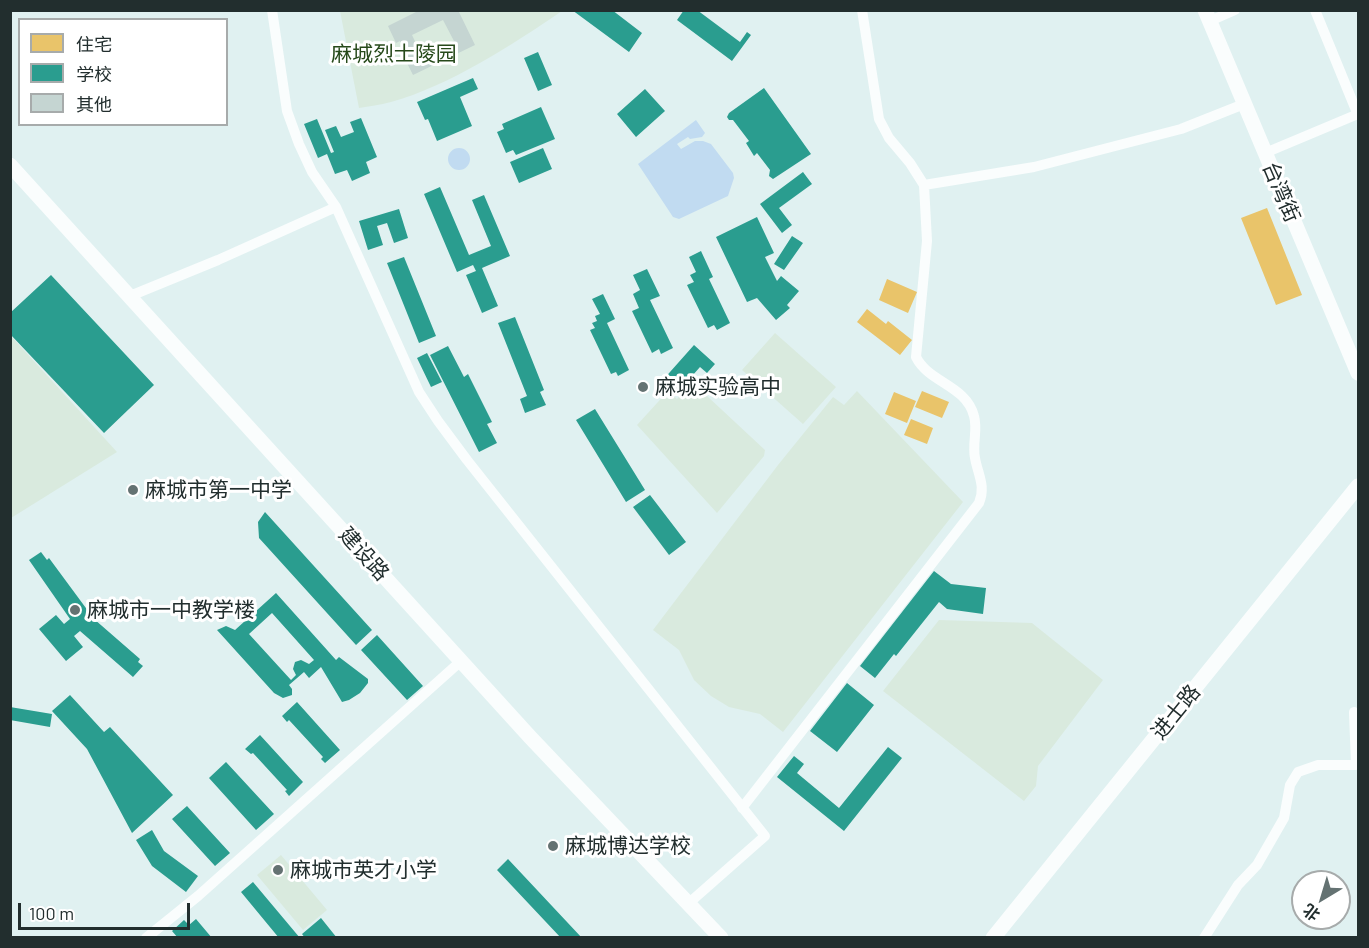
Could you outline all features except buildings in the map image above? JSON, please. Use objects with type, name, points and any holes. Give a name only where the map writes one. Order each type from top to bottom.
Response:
[{"type":"main road","name":"台湾街","points":[[1208,16],[1359,373]]},
{"type":"main road","name":"建设路","points":[[10,165],[530,737],[722,938]]},
{"type":"main road","name":"进士路","points":[[993,938],[1359,486]]},
{"type":"main road","name":"进士路","points":[[1007,938],[1359,503]]},
{"type":"street","points":[[272,10],[287,111],[298,144],[312,172],[336,207],[419,392],[438,421],[765,836],[689,903]]},
{"type":"street","points":[[742,808],[981,498],[983,482],[974,447],[975,425],[969,405],[959,392],[923,368],[916,357],[927,242],[924,185],[910,163],[889,138],[879,119],[862,10]]},
{"type":"street","points":[[1208,16],[1234,10]]},
{"type":"street","points":[[1264,153],[1358,115],[1315,10]]},
{"type":"street","points":[[924,185],[1035,167],[1181,129],[1244,104]]},
{"type":"street","points":[[130,296],[218,260],[336,207]]},
{"type":"street","points":[[146,938],[198,896],[461,661]]},
{"type":"street","points":[[1204,938],[1239,885],[1257,865],[1284,818],[1290,786],[1298,772],[1318,765],[1356,765],[1354,712]]},
{"type":"green space","name":"麻城烈士陵园","points":[[340,11],[562,11],[501,51],[435,86],[391,102],[359,108]]},
{"type":"green space","points":[[775,333],[836,387],[803,424],[742,370]]},
{"type":"green space","points":[[11,336],[117,452],[11,518]]},
{"type":"green space","points":[[692,382],[765,450],[764,456],[717,513],[637,425],[668,391],[677,399]]},
{"type":"green space","points":[[857,391],[963,502],[783,732],[760,714],[729,707],[711,696],[694,680],[679,650],[653,630],[778,465],[833,397],[844,405]]},
{"type":"green space","points":[[939,620],[1032,623],[1103,680],[1038,766],[1036,786],[1024,801],[883,691]]},
{"type":"green space","points":[[281,855],[327,910],[303,930],[257,875]]},
{"type":"water","points":[[696,120],[705,133],[702,137],[690,139],[688,137],[677,144],[681,149],[695,141],[711,144],[733,173],[734,178],[728,196],[679,219],[673,217],[638,164]]},
{"type":"water","points":[[455,148],[463,148],[470,155],[470,163],[463,170],[455,170],[448,163],[448,155]]},
{"type":"place","name":"麻城实验高中","points":[[643,387]]},
{"type":"place","name":"麻城市第一中学","points":[[133,490]]},
{"type":"place","name":"麻城市一中教学楼","points":[[75,610]]},
{"type":"place","name":"麻城博达学校","points":[[553,846]]},
{"type":"place","name":"麻城市英才小学","points":[[278,870]]}]
